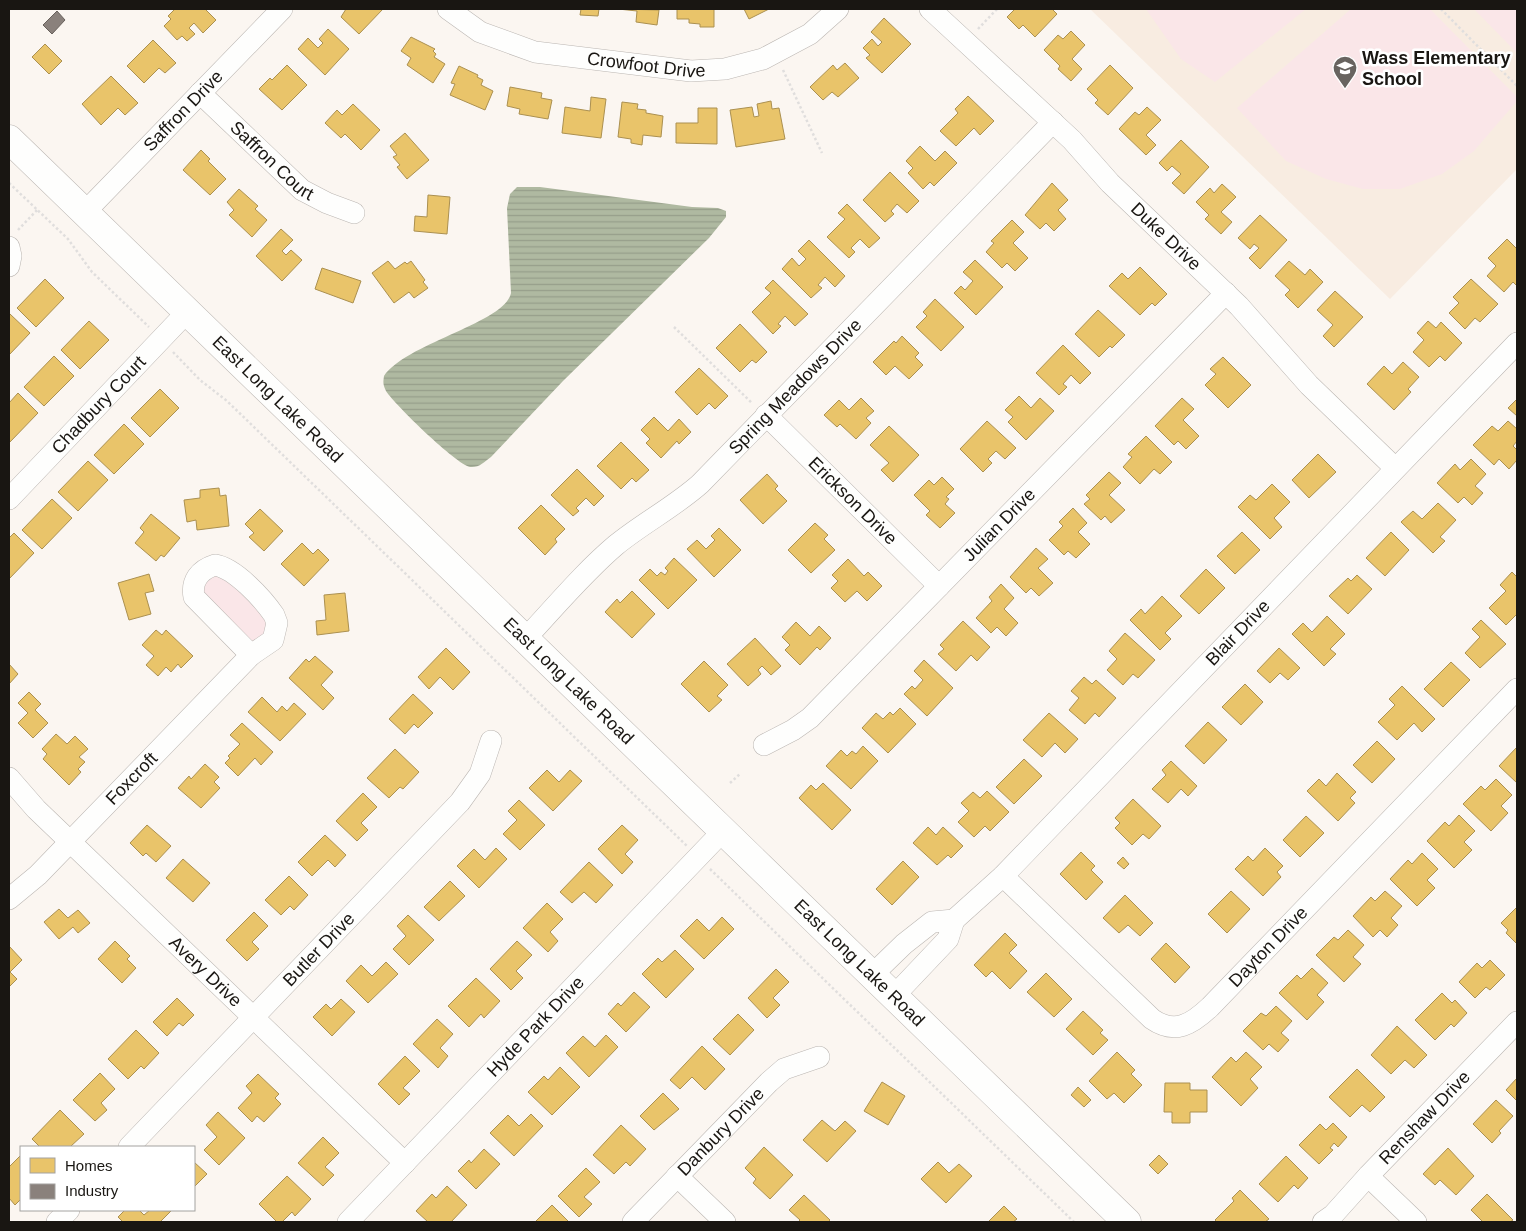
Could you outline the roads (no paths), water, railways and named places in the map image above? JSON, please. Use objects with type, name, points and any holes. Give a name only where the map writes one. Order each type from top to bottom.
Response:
[{"type":"main road","name":"East Long Lake Road","points":[[9,139],[1128,1222]]},
{"type":"street","name":"Saffron Drive","points":[[85,212],[282,9]]},
{"type":"street","name":"Crowfoot Drive","points":[[448,9],[480,32],[535,52],[691,71],[725,69],[763,59],[810,34],[838,9]]},
{"type":"street","name":"Duke Drive","points":[[930,9],[1053,122],[1110,183],[1226,293],[1309,385],[1395,468]]},
{"type":"street","name":"Saffron Court","points":[[200,93],[302,190],[327,203],[354,213]]},
{"type":"street","name":"Spring Meadows Drive","points":[[525,639],[608,552],[685,497],[759,409],[1053,122]]},
{"type":"street","points":[[9,266],[13,239]]},
{"type":"street","name":"Julian Drive","points":[[764,745],[793,730],[810,718],[1226,293]]},
{"type":"street","name":"Chadbury Court","points":[[9,499],[188,311]]},
{"type":"street","name":"Blair Drive","points":[[894,996],[948,939],[954,920],[1003,876],[1517,343]]},
{"type":"street","name":"Erickson Drive","points":[[759,409],[939,586]]},
{"type":"street","name":"Foxcroft","points":[[9,899],[38,875],[251,655]]},
{"type":"street","name":"Dayton Drive","points":[[1003,876],[1152,1019],[1166,1026],[1183,1027],[1196,1020],[1210,1007],[1517,689]]},
{"type":"street","name":"Butler Drive","points":[[130,1146],[460,802],[480,774],[491,740]]},
{"type":"street","name":"Avery Drive","points":[[9,778],[70,841],[405,1163]]},
{"type":"street","name":"Hyde Park Drive","points":[[348,1222],[723,831]]},
{"type":"street","points":[[872,975],[904,944],[932,922],[954,920]]},
{"type":"street","name":"Renshaw Drive","points":[[1329,1220],[1368,1176],[1517,1022]]},
{"type":"street","name":"Danbury Drive","points":[[633,1222],[769,1082],[784,1069],[801,1061],[819,1056]]},
{"type":"street","points":[[677,1176],[726,1222]]},
{"type":"street","points":[[1368,1176],[1416,1222]]},
{"type":"street","points":[[57,1222],[68,1211]]},
{"type":"place","name":"Wass Elementary School","points":[[1345,89]]}]
